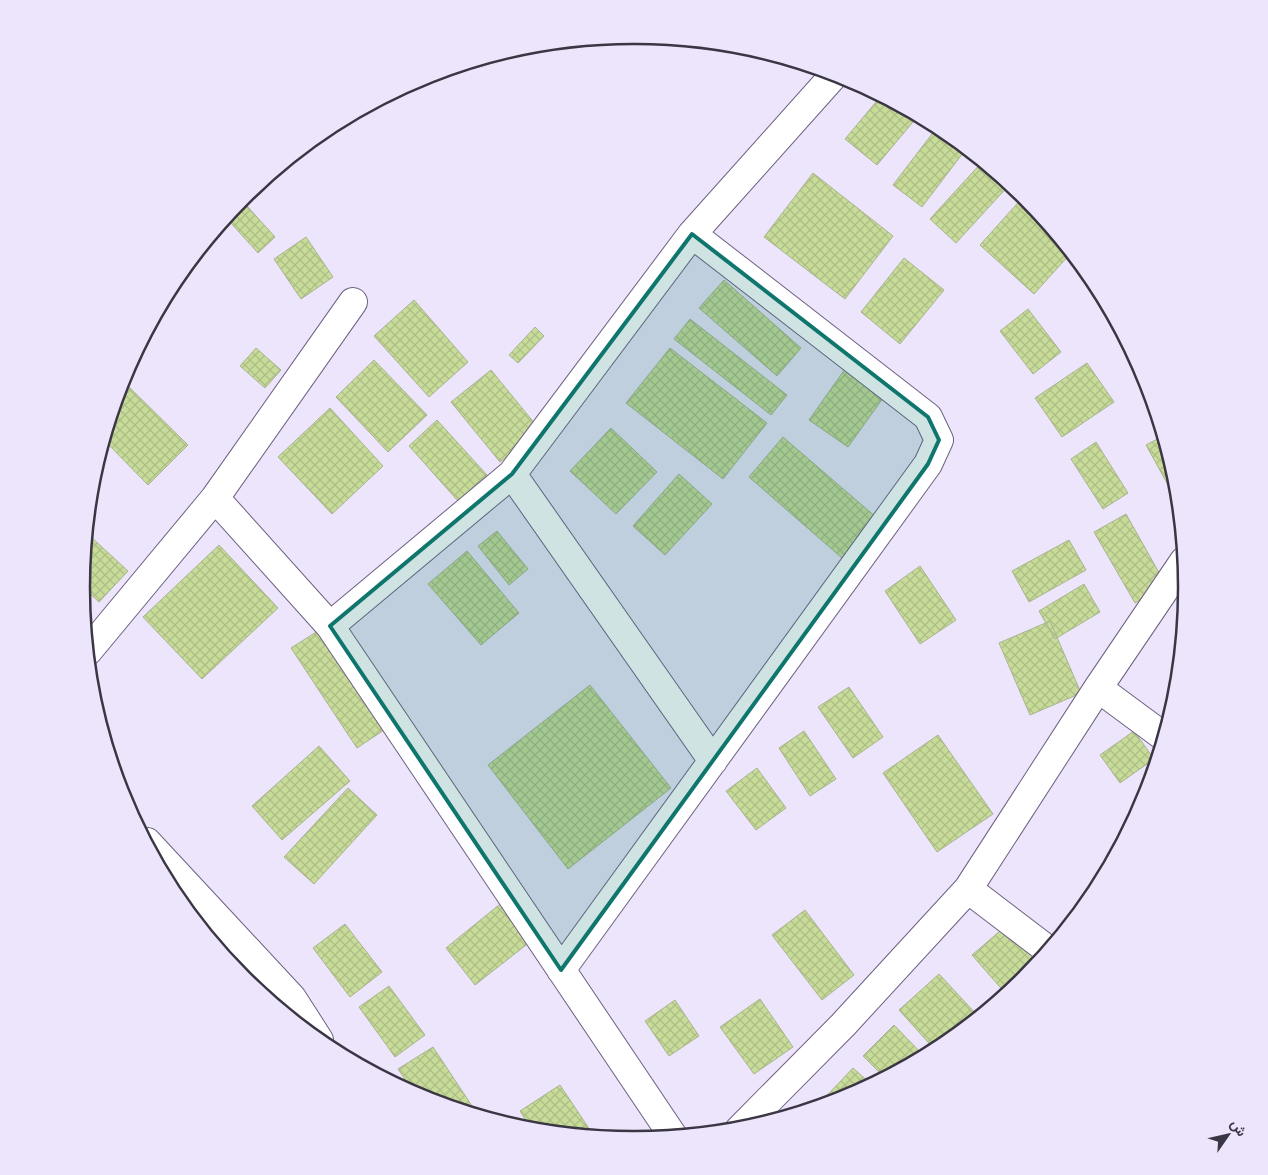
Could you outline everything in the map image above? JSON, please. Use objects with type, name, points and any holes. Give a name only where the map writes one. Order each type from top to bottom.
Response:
[{"type":"street","points":[[330,626],[512,474],[692,234],[829,80]]},
{"type":"street","points":[[561,970],[928,464],[939,440],[928,417],[692,234]]},
{"type":"street","points":[[93,644],[216,498],[353,302]]},
{"type":"street","points":[[512,474],[713,761]]},
{"type":"street","points":[[216,498],[330,626],[669,1130]]},
{"type":"street","points":[[750,1119],[843,1025],[968,889],[1098,688],[1178,571]]},
{"type":"street","points":[[1098,688],[1158,732]]},
{"type":"street","points":[[163,860],[292,998],[308,1022]]},
{"type":"street","points":[[968,889],[1043,946]]},
{"type":"highlighted area","points":[[692,234],[928,417],[939,440],[928,464],[561,970],[330,626],[512,474]]},
{"type":"building","points":[[877,101],[913,121],[877,165],[845,139]]},
{"type":"building","points":[[933,133],[962,154],[922,207],[893,185]]},
{"type":"building","points":[[978,167],[1004,190],[956,243],[930,219]]},
{"type":"building","points":[[813,173],[893,236],[845,299],[764,237]]},
{"type":"building","points":[[1018,203],[1043,229],[1066,258],[1034,294],[980,245]]},
{"type":"building","points":[[247,206],[275,237],[258,253],[231,223]]},
{"type":"building","points":[[306,237],[333,277],[301,299],[274,259]]},
{"type":"building","points":[[904,258],[944,290],[900,344],[861,312]]},
{"type":"building","points":[[724,280],[801,348],[777,376],[699,308]]},
{"type":"building","points":[[414,300],[468,362],[429,397],[374,336]]},
{"type":"building","points":[[1028,309],[1061,352],[1033,374],[1000,331]]},
{"type":"building","points":[[690,319],[787,395],[771,415],[674,339]]},
{"type":"building","points":[[535,327],[544,336],[518,363],[509,355]]},
{"type":"building","points":[[256,348],[281,370],[265,388],[240,366]]},
{"type":"building","points":[[670,348],[767,423],[723,479],[626,403]]},
{"type":"building","points":[[857,352],[896,380],[848,447],[809,420]]},
{"type":"building","points":[[374,360],[427,415],[388,452],[336,397]]},
{"type":"building","points":[[1087,363],[1114,402],[1062,437],[1035,398]]},
{"type":"building","points":[[491,370],[540,430],[500,462],[451,402]]},
{"type":"building","points":[[129,387],[188,445],[148,485],[109,446]]},
{"type":"building","points":[[330,408],[383,466],[332,514],[278,457]]},
{"type":"building","points":[[437,420],[487,475],[458,501],[409,446]]},
{"type":"building","points":[[611,428],[657,472],[616,514],[570,471]]},
{"type":"building","points":[[783,437],[877,518],[842,558],[749,477]]},
{"type":"building","points":[[1157,439],[1167,484],[1146,445]]},
{"type":"building","points":[[1096,442],[1128,493],[1103,509],[1071,459]]},
{"type":"building","points":[[679,474],[712,504],[665,555],[633,526]]},
{"type":"building","points":[[1126,514],[1166,585],[1135,603],[1094,532]]},
{"type":"building","points":[[497,531],[528,569],[509,585],[478,546]]},
{"type":"building","points":[[93,538],[128,571],[99,602],[90,594]]},
{"type":"building","points":[[1069,540],[1086,570],[1029,602],[1012,571]]},
{"type":"building","points":[[219,545],[278,608],[202,679],[143,617]]},
{"type":"building","points":[[467,551],[519,613],[481,645],[428,584]]},
{"type":"building","points":[[920,566],[956,620],[920,644],[885,591]]},
{"type":"building","points":[[1084,584],[1100,612],[1055,639],[1039,611]]},
{"type":"building","points":[[1050,621],[1081,693],[1030,715],[999,643]]},
{"type":"building","points":[[324,627],[390,726],[357,748],[291,648]]},
{"type":"building","points":[[590,685],[671,788],[568,869],[488,765]]},
{"type":"building","points":[[849,687],[883,737],[853,758],[818,707]]},
{"type":"building","points":[[804,731],[836,779],[810,796],[779,748]]},
{"type":"building","points":[[1134,731],[1151,755],[1149,763],[1120,783],[1100,755]]},
{"type":"building","points":[[938,735],[993,814],[937,852],[883,773]]},
{"type":"building","points":[[319,746],[350,781],[282,840],[252,806]]},
{"type":"building","points":[[757,768],[786,808],[756,830],[726,791]]},
{"type":"building","points":[[348,788],[377,815],[314,884],[284,857]]},
{"type":"building","points":[[505,900],[535,938],[475,985],[446,948]]},
{"type":"building","points":[[805,910],[854,975],[822,1000],[772,935]]},
{"type":"building","points":[[1021,913],[1046,942],[1001,988],[972,955]]},
{"type":"building","points":[[345,924],[382,972],[350,997],[313,948]]},
{"type":"building","points":[[939,974],[974,1012],[930,1044],[899,1010]]},
{"type":"building","points":[[389,986],[425,1035],[395,1057],[359,1007]]},
{"type":"building","points":[[760,999],[793,1047],[754,1074],[720,1027]]},
{"type":"building","points":[[675,1000],[699,1036],[669,1056],[645,1021]]},
{"type":"building","points":[[894,1025],[919,1050],[879,1072],[863,1056]]},
{"type":"building","points":[[433,1047],[472,1106],[426,1090],[406,1081],[398,1069]]},
{"type":"building","points":[[853,1068],[865,1079],[842,1090],[827,1095]]},
{"type":"building","points":[[560,1085],[590,1129],[526,1121],[520,1111]]}]
